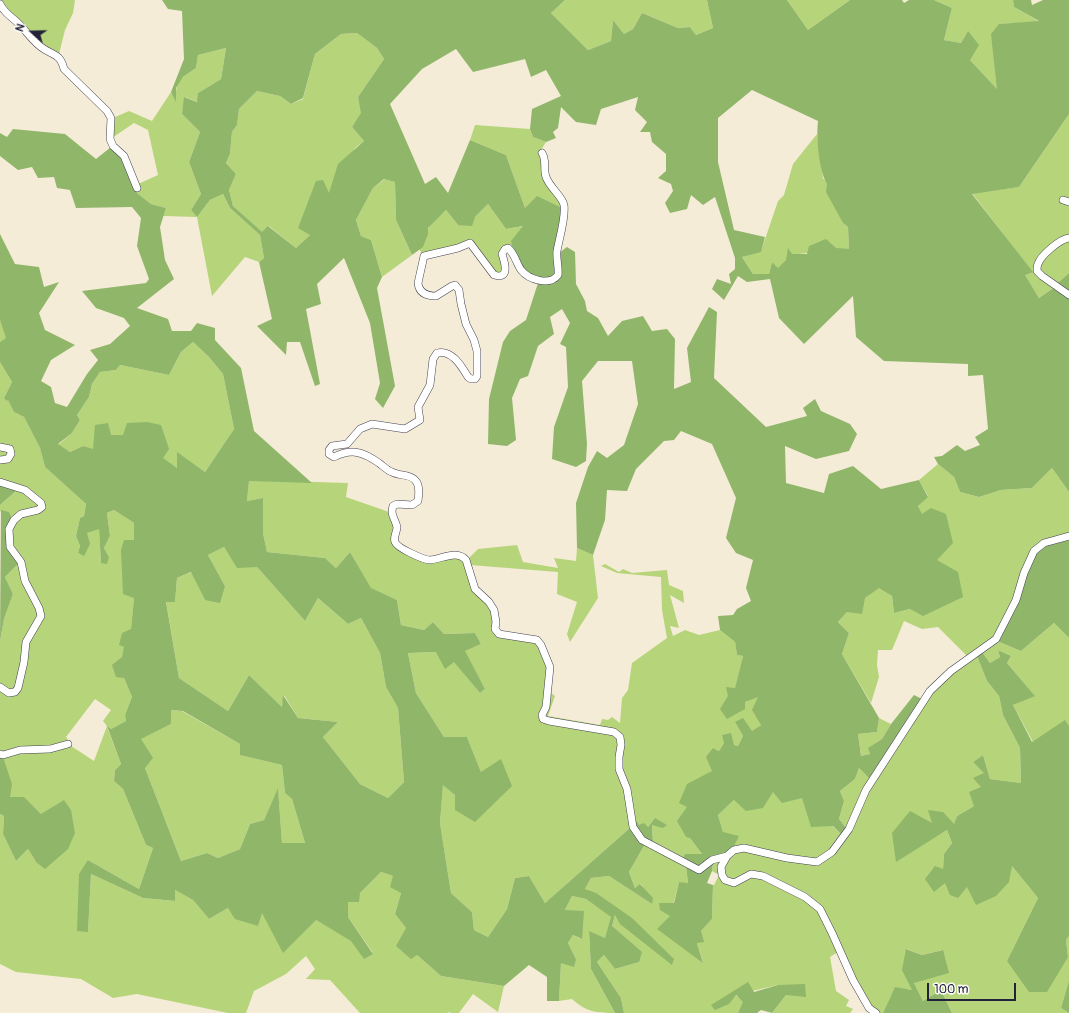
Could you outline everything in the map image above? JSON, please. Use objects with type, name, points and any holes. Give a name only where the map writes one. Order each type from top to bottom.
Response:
[{"type":"street","points":[[0,4],[3,10],[40,46],[58,56],[62,61],[64,69],[107,111],[111,118],[110,139],[113,146],[124,156],[137,188]]},
{"type":"street","points":[[542,153],[544,156],[546,176],[551,187],[562,200],[564,208],[557,252],[558,275],[555,280],[539,281],[527,275],[521,270],[512,251],[508,248],[503,251],[502,254],[506,266],[505,271],[498,276],[494,275],[470,243],[458,248],[424,256],[418,283],[418,287],[421,291],[426,294],[436,296],[455,285],[459,290],[466,324],[474,340],[477,351],[477,376],[475,379],[471,379],[456,359],[445,353],[437,352],[433,359],[430,385],[418,407],[420,420],[405,429],[372,424],[365,426],[360,429],[347,444],[332,446],[329,450],[329,454],[334,456],[344,452],[358,452],[370,456],[392,472],[411,477],[416,481],[419,490],[418,501],[412,505],[397,504],[393,506],[391,512],[397,528],[394,539],[395,544],[399,548],[429,560],[458,555],[462,556],[466,560],[475,589],[489,602],[494,610],[496,622],[495,629],[499,634],[537,640],[541,645],[550,667],[546,707],[542,714],[543,719],[614,732],[620,737],[620,769],[627,789],[633,826],[642,840],[699,870],[712,860],[727,856]]},
{"type":"street","points":[[1069,238],[1064,238],[1052,247],[1038,263],[1037,270],[1042,276],[1069,295]]},
{"type":"street","points":[[0,447],[10,449],[11,454],[8,458],[0,460]]},
{"type":"street","points":[[0,482],[25,490],[41,503],[42,507],[38,510],[20,514],[14,520],[9,529],[10,547],[21,562],[24,570],[25,581],[39,608],[40,616],[26,642],[24,662],[18,688],[15,692],[9,693],[0,687]]},
{"type":"street","points":[[876,1013],[869,1008],[852,980],[820,909],[805,897],[763,876],[752,874],[734,883],[724,880],[722,875],[722,867],[727,856],[734,850],[744,848],[787,858],[817,862],[832,852],[849,828],[866,790],[930,691],[951,671],[996,639],[1016,600],[1024,573],[1034,552],[1044,543],[1069,536]]},
{"type":"street","points":[[0,754],[3,755],[20,750],[50,749],[68,744]]},
{"type":"green space","points":[[0,0],[75,0],[73,13],[65,30],[59,54],[41,44],[5,9]]},
{"type":"green space","points":[[162,0],[565,0],[551,13],[588,50],[611,41],[613,20],[624,34],[633,29],[642,13],[678,28],[690,27],[696,35],[713,28],[707,0],[787,0],[808,30],[850,0],[902,0],[904,3],[909,0],[934,0],[952,8],[944,40],[961,43],[968,31],[979,45],[970,60],[997,89],[991,34],[999,24],[1039,21],[1014,7],[1013,0],[1031,0],[1032,5],[1043,0],[1069,0],[1069,114],[1019,187],[972,194],[1033,272],[1025,275],[1039,298],[1055,287],[1069,297],[1069,492],[1052,468],[1032,488],[1001,490],[979,497],[960,492],[954,477],[938,464],[934,457],[942,456],[957,445],[965,451],[980,445],[975,437],[988,429],[983,375],[968,376],[968,364],[884,361],[856,337],[853,296],[804,344],[779,318],[770,279],[747,282],[738,276],[724,300],[712,289],[717,279],[731,284],[729,274],[735,269],[735,258],[715,197],[703,205],[691,195],[687,209],[670,213],[665,203],[673,191],[671,184],[658,178],[666,171],[666,154],[652,142],[650,132],[640,132],[647,122],[635,110],[638,97],[601,109],[596,125],[576,122],[561,107],[558,128],[553,132],[556,138],[546,142],[533,137],[530,129],[532,109],[561,96],[546,70],[531,77],[525,59],[473,72],[456,49],[422,69],[390,104],[425,184],[436,177],[448,193],[470,140],[506,155],[525,208],[537,196],[562,208],[557,270],[554,278],[535,277],[525,270],[515,253],[511,241],[523,226],[506,229],[488,204],[475,217],[472,226],[458,225],[446,210],[428,228],[428,234],[423,247],[412,255],[396,220],[395,182],[384,179],[373,188],[356,220],[361,236],[371,240],[382,277],[377,288],[395,386],[383,408],[375,399],[380,383],[370,323],[344,258],[317,284],[321,304],[306,309],[320,384],[315,386],[300,342],[287,342],[286,355],[257,326],[272,319],[259,262],[264,258],[260,235],[230,208],[223,194],[210,200],[197,217],[191,210],[201,194],[189,162],[200,132],[182,114],[184,97],[197,102],[198,93],[221,79],[226,48],[198,55],[196,68],[183,77],[176,88],[176,102],[171,92],[184,59],[182,11],[168,9]],"holes":[[[357,33],[377,48],[384,59],[358,97],[361,113],[352,127],[364,141],[338,164],[329,193],[323,180],[316,181],[298,228],[310,235],[296,248],[268,226],[262,232],[233,206],[229,190],[236,174],[226,163],[230,154],[232,132],[237,125],[239,109],[257,91],[280,96],[291,104],[303,98],[315,54],[341,34]],[[752,90],[818,121],[817,136],[819,154],[822,171],[827,184],[826,192],[843,223],[848,227],[849,249],[836,248],[826,239],[809,246],[807,254],[792,254],[788,248],[786,260],[778,268],[772,262],[769,274],[753,274],[742,257],[761,252],[765,237],[734,230],[718,162],[718,118]]]},
{"type":"green space","points":[[565,0],[707,0],[713,28],[696,35],[690,27],[678,28],[642,13],[633,29],[624,34],[613,20],[611,41],[588,50],[551,13]]},
{"type":"green space","points":[[787,0],[850,0],[808,30]]},
{"type":"green space","points":[[934,0],[1013,0],[1014,7],[1040,22],[999,24],[997,89],[970,60],[968,31],[961,43],[944,40],[952,8]]},
{"type":"green space","points":[[357,33],[377,48],[384,59],[358,97],[362,113],[352,127],[364,141],[355,148],[329,194],[310,235],[296,248],[269,226],[262,233],[233,206],[229,190],[236,174],[226,163],[230,154],[232,132],[237,125],[239,109],[257,91],[280,96],[291,104],[303,99],[315,54],[341,34]]},
{"type":"green space","points":[[226,48],[221,79],[198,93],[198,102],[185,97],[182,114],[200,132],[189,162],[201,194],[191,210],[197,217],[163,216],[166,208],[151,204],[137,193],[138,184],[158,175],[148,130],[134,123],[112,138],[113,118],[129,111],[152,121],[171,92],[176,101],[176,89],[182,78],[196,68],[198,55]]},
{"type":"green space","points":[[1069,114],[1069,273],[1055,287],[1039,298],[1024,274],[1032,272],[972,193],[1019,187]]},
{"type":"green space","points":[[475,125],[530,129],[533,137],[546,142],[539,153],[562,208],[525,208],[506,155],[470,140]]},
{"type":"green space","points":[[13,129],[65,134],[96,159],[111,147],[122,158],[137,193],[151,204],[166,208],[160,227],[165,260],[174,279],[137,308],[168,319],[172,331],[191,331],[197,323],[215,328],[215,340],[241,368],[254,431],[312,483],[249,481],[247,501],[263,498],[263,533],[267,552],[325,558],[336,568],[350,552],[371,588],[397,600],[401,625],[424,630],[433,622],[444,634],[475,633],[481,644],[465,651],[485,689],[480,693],[454,662],[445,669],[436,652],[408,653],[416,693],[444,737],[467,737],[481,772],[501,759],[512,786],[475,822],[455,810],[455,795],[443,785],[440,823],[451,893],[472,912],[474,930],[488,937],[507,909],[515,878],[529,876],[545,903],[631,827],[645,844],[629,872],[635,888],[640,884],[653,898],[652,904],[609,876],[591,878],[585,889],[596,893],[632,918],[674,959],[672,965],[620,924],[615,915],[612,926],[642,952],[639,962],[615,969],[604,955],[597,962],[621,998],[624,1013],[615,1013],[591,969],[589,931],[605,938],[611,917],[586,899],[572,896],[565,910],[584,911],[582,939],[573,935],[568,943],[576,959],[574,967],[561,963],[559,1001],[547,1001],[547,977],[529,965],[504,986],[441,976],[417,955],[411,959],[396,946],[406,928],[395,914],[401,893],[390,887],[393,876],[381,872],[360,893],[359,902],[348,902],[348,917],[373,954],[364,959],[351,941],[316,920],[283,953],[262,913],[258,926],[235,919],[228,908],[209,919],[193,900],[175,890],[175,901],[143,898],[91,874],[88,932],[77,931],[79,874],[88,860],[139,889],[153,848],[146,845],[123,789],[114,781],[115,770],[121,764],[107,726],[111,729],[126,721],[125,715],[132,697],[124,678],[116,677],[112,665],[122,657],[124,647],[119,645],[122,633],[131,629],[134,598],[123,594],[121,550],[124,540],[134,540],[134,523],[114,510],[107,513],[110,536],[104,548],[109,557],[107,564],[101,563],[99,529],[87,533],[90,544],[84,556],[78,553],[80,546],[76,536],[80,518],[84,516],[86,504],[45,467],[40,448],[24,417],[14,412],[8,400],[6,401],[4,398],[12,382],[0,362],[0,342],[6,338],[0,320],[0,234],[15,264],[39,267],[44,287],[59,282],[39,313],[45,330],[75,345],[51,360],[41,381],[51,387],[55,403],[67,407],[87,374],[98,360],[90,350],[110,344],[130,326],[124,318],[96,308],[82,291],[146,283],[149,279],[137,246],[141,218],[132,207],[76,208],[70,190],[57,188],[54,177],[38,178],[32,167],[18,170],[0,156],[0,133],[7,137]],"holes":[[[193,342],[209,357],[223,374],[234,429],[205,472],[177,452],[177,468],[163,458],[169,449],[161,425],[147,422],[127,423],[123,435],[111,435],[108,423],[95,425],[93,449],[83,446],[70,452],[58,444],[72,433],[80,420],[77,415],[89,397],[92,384],[100,372],[116,370],[120,365],[169,375],[181,352]],[[224,547],[237,568],[257,567],[305,621],[318,598],[348,624],[361,618],[380,653],[386,687],[398,708],[404,782],[388,798],[360,784],[323,737],[338,722],[298,718],[283,695],[282,707],[249,675],[228,711],[179,678],[166,602],[175,602],[177,578],[191,572],[205,600],[220,603],[225,586],[208,555]],[[171,710],[183,711],[240,744],[240,755],[282,765],[285,793],[292,799],[305,843],[282,843],[278,788],[264,820],[250,824],[240,849],[218,858],[207,853],[181,861],[145,768],[153,758],[141,739],[171,724]]]},
{"type":"green space","points":[[817,134],[823,178],[828,184],[843,223],[848,227],[849,249],[834,249],[792,254],[778,269],[772,262],[769,274],[753,274],[742,257],[761,251],[778,201],[784,195],[793,164]]},
{"type":"green space","points":[[385,179],[395,182],[396,220],[412,255],[382,277],[371,240],[361,236],[356,220],[373,188]]},
{"type":"green space","points":[[223,194],[230,208],[260,235],[264,258],[259,262],[245,257],[212,296],[197,217],[210,200]]},
{"type":"green space","points":[[488,204],[506,229],[524,226],[513,250],[504,247],[503,266],[501,272],[494,273],[474,244],[457,245],[423,255],[419,249],[424,242],[429,227],[446,210],[458,225],[475,217]]},
{"type":"green space","points":[[567,247],[575,252],[576,284],[585,301],[587,311],[598,318],[608,336],[622,321],[643,316],[652,331],[667,329],[675,339],[674,389],[691,382],[687,348],[709,307],[717,312],[714,378],[766,427],[807,416],[803,408],[815,399],[821,411],[850,424],[857,434],[849,451],[816,459],[785,446],[786,483],[824,493],[829,474],[853,466],[881,489],[919,480],[928,497],[918,506],[922,514],[931,508],[946,514],[953,543],[937,560],[958,572],[963,597],[923,616],[910,609],[894,613],[892,596],[879,588],[865,598],[862,614],[847,612],[838,622],[849,633],[842,654],[879,718],[877,732],[858,734],[861,756],[870,754],[868,748],[882,739],[891,724],[914,695],[922,699],[870,779],[859,768],[855,779],[840,791],[844,801],[839,819],[846,828],[842,835],[833,826],[811,827],[802,798],[782,803],[773,792],[763,808],[746,811],[734,800],[718,815],[723,832],[739,836],[733,848],[699,867],[682,859],[685,854],[702,854],[690,838],[686,837],[677,821],[687,807],[679,803],[687,784],[712,771],[706,757],[713,748],[719,751],[724,743],[722,735],[731,733],[734,745],[738,746],[743,736],[735,722],[743,718],[752,731],[761,725],[752,710],[758,697],[745,702],[745,709],[727,719],[720,709],[728,696],[726,687],[735,688],[743,656],[737,655],[735,642],[720,630],[718,616],[733,615],[737,609],[751,601],[746,588],[753,560],[736,553],[726,538],[736,498],[712,444],[681,431],[674,440],[664,441],[636,469],[627,491],[607,490],[605,520],[593,555],[577,548],[576,503],[588,467],[597,451],[607,458],[624,445],[638,404],[632,361],[598,361],[582,381],[587,444],[586,461],[576,467],[552,459],[554,427],[568,387],[566,347],[560,344],[570,323],[562,309],[550,317],[554,334],[538,346],[528,376],[520,379],[512,398],[516,440],[507,446],[488,444],[489,399],[503,342],[510,331],[526,320],[538,283],[551,283],[556,281],[561,276],[559,253]]},
{"type":"green space","points":[[1069,273],[1069,292],[1057,284]]},
{"type":"green space","points":[[0,320],[7,338],[0,342]]},
{"type":"green space","points":[[193,342],[209,357],[223,374],[234,429],[205,472],[177,453],[177,468],[123,435],[111,435],[93,450],[83,446],[70,452],[58,445],[72,433],[80,420],[77,415],[89,397],[92,384],[100,372],[116,370],[120,365],[169,375],[181,352]]},
{"type":"green space","points":[[0,362],[12,382],[4,398],[6,401],[8,399],[14,412],[24,417],[40,448],[45,467],[86,504],[84,516],[80,518],[76,536],[80,546],[78,553],[84,555],[87,533],[99,528],[101,563],[109,557],[104,548],[110,536],[107,513],[114,510],[134,523],[134,598],[131,630],[122,657],[124,678],[132,697],[125,715],[126,721],[111,729],[107,727],[121,764],[115,770],[114,781],[123,789],[146,845],[153,848],[139,889],[88,860],[88,931],[91,874],[143,898],[175,901],[175,890],[193,900],[209,919],[228,908],[258,926],[261,913],[316,920],[373,953],[348,917],[348,902],[360,893],[381,872],[393,876],[401,893],[395,914],[406,928],[417,955],[441,976],[504,986],[498,1012],[473,994],[459,1013],[360,1013],[330,980],[306,979],[315,969],[306,956],[286,974],[254,991],[246,1013],[228,1013],[137,994],[113,998],[81,979],[16,972],[0,964],[0,814],[4,816],[3,834],[16,861],[28,849],[36,862],[41,814],[24,798],[10,797],[3,758],[20,752],[71,746],[94,761],[107,726],[103,721],[111,710],[95,699],[66,737],[70,742],[50,747],[3,753],[0,751],[0,690],[16,695],[28,642],[43,616],[12,546],[11,530],[22,515],[38,512],[43,501],[0,479]]},
{"type":"green space","points":[[938,464],[954,477],[960,492],[979,497],[1001,490],[1032,488],[1052,468],[1069,492],[1069,534],[1014,599],[994,638],[968,657],[938,627],[922,629],[904,621],[892,650],[878,650],[877,665],[879,677],[871,703],[842,654],[849,633],[838,622],[847,612],[879,587],[892,596],[894,613],[910,609],[936,560],[918,506],[928,496],[919,480]]},
{"type":"green space","points":[[249,480],[348,483],[346,497],[389,512],[395,528],[392,539],[429,562],[457,557],[464,561],[473,590],[487,603],[492,611],[493,629],[536,642],[548,668],[542,720],[613,734],[618,738],[631,827],[545,903],[529,876],[515,878],[507,909],[488,937],[474,930],[472,912],[451,893],[440,823],[443,784],[455,795],[481,772],[467,737],[444,737],[416,693],[408,653],[437,652],[454,661],[480,693],[485,689],[464,651],[481,644],[475,633],[444,634],[433,622],[424,630],[401,625],[397,600],[371,589],[350,552],[336,568],[325,558],[267,552],[263,533],[263,498],[247,501]]},
{"type":"green space","points":[[0,485],[17,490],[0,505]]},
{"type":"green space","points":[[17,490],[24,491],[40,506],[12,519],[0,511],[0,505]]},
{"type":"green space","points":[[1,510],[9,512],[12,519],[7,529],[19,563],[5,577],[13,594],[4,619],[0,641]]},
{"type":"green space","points":[[1069,539],[1069,638],[1054,623],[1021,651],[997,641],[1035,553],[1046,545]]},
{"type":"green space","points":[[517,545],[523,562],[558,568],[554,558],[576,561],[577,548],[593,555],[598,598],[570,642],[567,634],[577,602],[557,594],[558,572],[470,565],[468,559],[478,549]]},
{"type":"green space","points":[[224,547],[237,567],[257,567],[305,621],[318,598],[348,624],[361,618],[380,653],[386,687],[398,708],[404,782],[388,798],[360,784],[323,737],[338,722],[298,718],[284,695],[282,707],[249,675],[228,711],[179,678],[166,601],[175,602],[177,578],[192,572],[205,600],[225,586],[208,555]]},
{"type":"green space","points":[[19,563],[38,615],[14,690],[10,691],[0,684],[0,641],[4,619],[13,594],[5,577]]},
{"type":"green space","points":[[605,564],[619,572],[623,569],[632,573],[667,570],[669,585],[683,591],[684,603],[670,595],[679,628],[670,626],[673,636],[685,630],[699,635],[720,630],[735,642],[737,655],[743,656],[735,689],[745,702],[759,696],[761,725],[751,732],[735,722],[743,736],[738,746],[724,743],[719,751],[713,748],[712,771],[687,807],[690,838],[702,854],[685,854],[682,859],[653,843],[652,825],[655,818],[648,827],[639,825],[634,817],[622,768],[622,736],[545,717],[551,693],[555,696],[548,716],[600,725],[602,719],[608,720],[612,717],[620,723],[622,698],[628,690],[632,663],[667,638],[662,610],[661,577],[617,573],[601,566]]},
{"type":"green space","points":[[1054,623],[1069,638],[1069,726],[1065,721],[1033,742],[1013,705],[1034,695],[1007,663],[1011,656],[998,650],[1000,657],[990,663],[982,652],[997,641],[1021,651]]},
{"type":"green space","points":[[998,650],[1011,656],[1007,663],[1035,696],[1013,705],[1032,742],[1065,720],[1069,726],[1069,936],[1066,940],[1068,957],[1047,992],[1029,992],[1007,961],[1038,898],[1012,866],[1009,882],[996,896],[976,905],[967,887],[958,898],[950,895],[945,883],[934,892],[925,879],[935,866],[943,869],[944,854],[952,843],[947,830],[896,862],[892,833],[910,811],[932,823],[928,810],[943,812],[954,824],[957,816],[974,806],[969,792],[981,787],[973,778],[984,773],[973,762],[983,755],[990,779],[1021,783],[1020,748],[1003,715],[999,696],[987,681],[977,656],[982,652],[990,663],[1000,657]]},
{"type":"green space","points":[[977,656],[987,681],[999,696],[1003,715],[1020,748],[1021,783],[990,779],[983,755],[973,762],[985,773],[974,806],[957,816],[954,825],[932,824],[896,861],[947,830],[952,843],[944,854],[943,870],[945,883],[967,887],[1012,866],[1038,898],[1007,961],[1068,957],[1066,940],[1069,936],[1069,982],[1061,1008],[1069,1013],[952,1013],[941,990],[923,1001],[914,983],[942,950],[922,955],[907,949],[912,990],[895,988],[883,1013],[880,1013],[870,1006],[854,979],[821,908],[764,874],[734,880],[726,878],[725,863],[733,854],[744,850],[817,864],[834,854],[868,791],[931,692],[952,673]]},
{"type":"green space","points":[[171,710],[182,711],[240,744],[241,755],[282,765],[285,793],[292,799],[305,843],[282,843],[278,789],[264,820],[250,824],[240,849],[218,858],[207,853],[181,861],[145,768],[140,739],[171,724]]},
{"type":"green space","points":[[879,718],[891,724],[882,739],[869,748],[870,754],[861,756],[858,734],[877,732]]},
{"type":"green space","points":[[0,757],[3,757],[12,784],[10,797],[24,797],[41,814],[64,800],[71,810],[75,833],[68,849],[45,869],[36,862],[28,849],[16,861],[3,834],[4,816],[0,814]]},
{"type":"green space","points":[[859,768],[870,779],[846,828],[839,819],[844,801],[840,791],[855,779]]},
{"type":"green space","points":[[773,792],[802,798],[842,835],[831,851],[816,859],[733,848],[723,832],[718,815],[734,800]]},
{"type":"green space","points":[[634,817],[639,825],[644,823],[648,827],[655,818],[667,825],[663,828],[652,825],[653,843],[640,833],[636,826]]},
{"type":"green space","points":[[645,844],[686,866],[688,884],[679,882],[670,916],[703,962],[697,943],[701,931],[712,919],[713,885],[719,875],[712,871],[713,862],[723,859],[723,882],[752,876],[763,878],[803,899],[818,911],[838,952],[830,957],[836,991],[849,1000],[846,1006],[853,1009],[850,1013],[772,1013],[786,995],[778,985],[735,995],[744,1002],[738,1013],[624,1013],[621,998],[597,962],[604,955],[615,969],[639,962],[612,926],[615,915],[674,959],[585,889],[591,878],[609,876],[652,904],[641,884],[635,888],[629,872]]},
{"type":"green space","points":[[713,862],[712,871],[707,883],[713,885],[712,919],[701,931],[704,942],[697,943],[703,963],[657,929],[670,916],[660,910],[659,903],[674,903],[679,882],[688,883],[686,866],[699,872]]},
{"type":"green space","points":[[572,896],[586,899],[612,917],[605,938],[589,932],[591,969],[615,1013],[592,1011],[582,1007],[572,999],[559,1001],[561,963],[576,959],[568,943],[573,935],[581,939],[565,910]]},
{"type":"green space","points":[[906,949],[922,955],[943,950],[949,973],[914,983],[923,1001],[941,990],[952,1013],[883,1013],[895,987],[912,990],[902,970]]},
{"type":"green space","points":[[1069,981],[1069,1013],[1061,1008]]},
{"type":"green space","points":[[748,982],[754,992],[778,985],[805,984],[806,997],[786,995],[772,1013],[761,1010],[757,1013],[738,1013],[743,1002],[736,995],[729,1004],[715,1010],[711,1005]]}]
